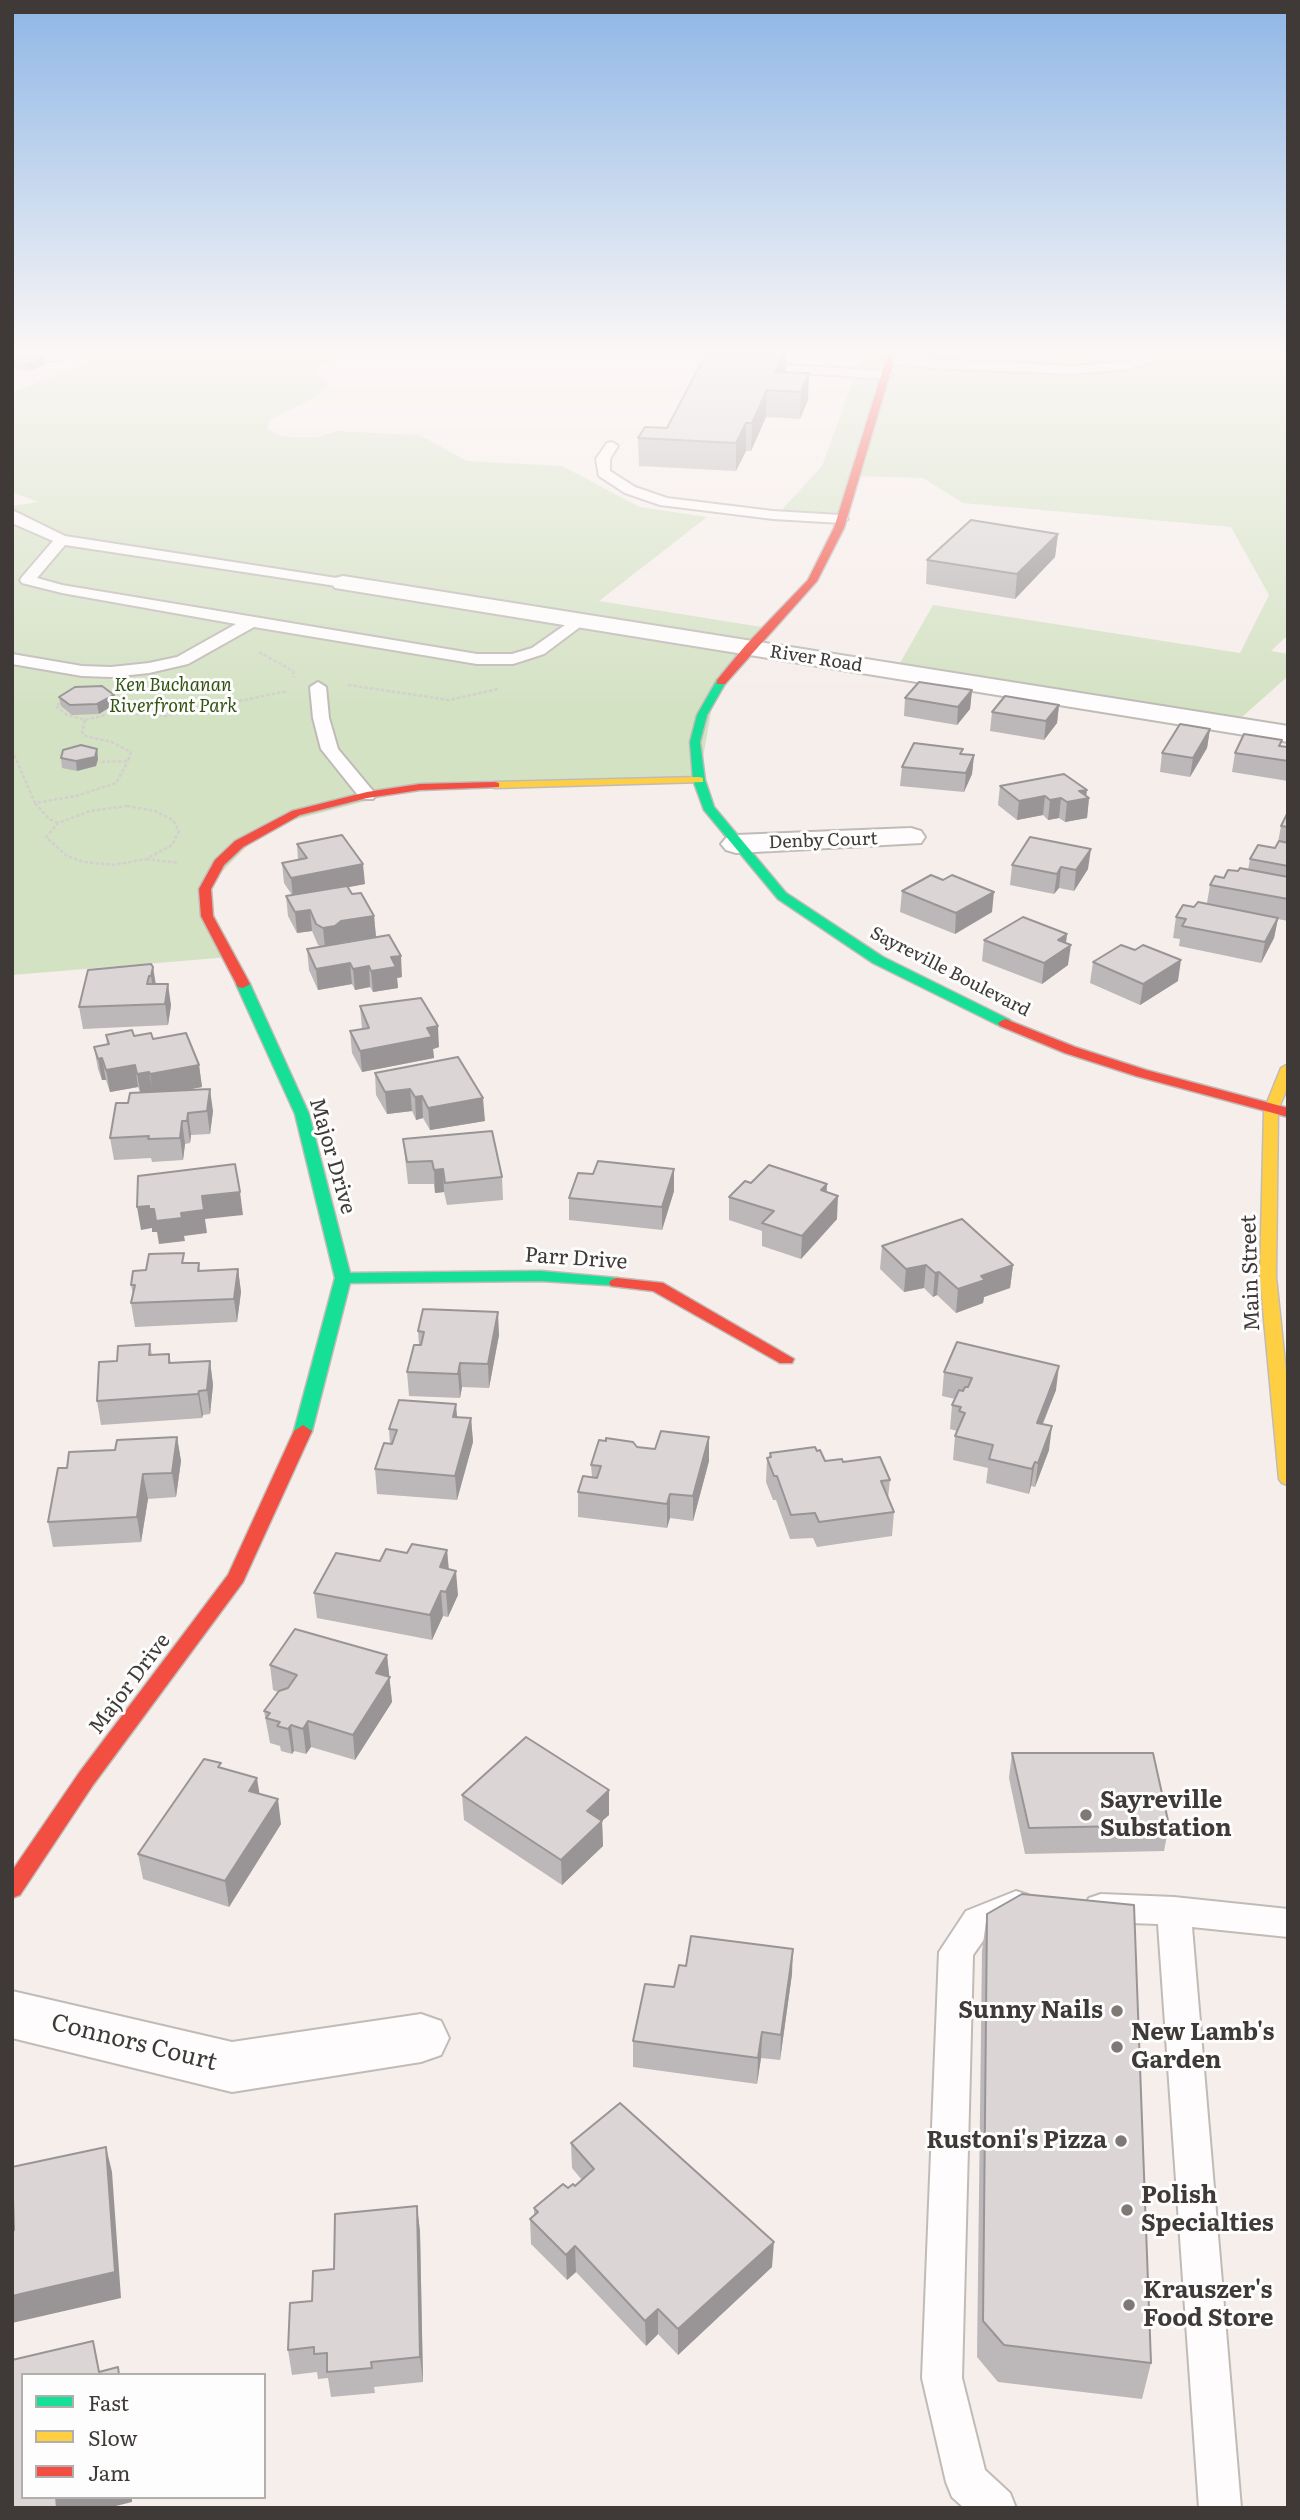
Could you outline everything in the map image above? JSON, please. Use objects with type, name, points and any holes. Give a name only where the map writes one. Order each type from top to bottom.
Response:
[{"type":"street","name":"Sayreville Boulevard","points":[[857,468],[839,528],[812,581],[749,648],[715,690],[702,715],[695,742],[698,780],[708,808],[782,896],[878,960],[1040,1039],[1140,1073],[1288,1116]]},
{"type":"street","name":"River Road","points":[[343,583],[1288,734]]},
{"type":"street","name":"Major Drive","points":[[12,1889],[86,1779],[236,1577],[301,1438],[343,1278],[302,1114],[230,957],[207,916],[205,889],[219,863],[239,844],[296,813],[367,795],[430,787],[698,780]]},
{"type":"street","name":"Denby Court","points":[[736,844],[911,837]]},
{"type":"street","name":"Main Street","points":[[1288,1068],[1270,1110],[1268,1277],[1288,1479]]},
{"type":"street","name":"Parr Drive","points":[[343,1278],[541,1276],[656,1286],[786,1359]]},
{"type":"street","name":"Connors Court","points":[[12,2014],[232,2067],[421,2038]]},
{"type":"lane","points":[[604,468],[604,473],[630,490],[665,502],[773,515],[841,519]]},
{"type":"lane","points":[[12,514],[17,520],[62,540],[343,583]]},
{"type":"lane","points":[[20,582],[62,540]]},
{"type":"lane","points":[[20,582],[477,659],[513,659],[538,651],[580,621]]},
{"type":"lane","points":[[12,659],[82,671],[111,672],[149,668],[182,661],[251,622]]},
{"type":"lane","points":[[318,687],[321,719],[330,749],[367,795]]},
{"type":"lane","points":[[995,2508],[967,2482],[942,2378],[956,1952],[978,1922],[1018,1904],[1174,1911],[1288,1923]]},
{"type":"lane","points":[[1174,1911],[1220,2508]]},
{"type":"path","points":[[268,646],[258,653],[293,671],[294,689]]},
{"type":"path","points":[[74,695],[56,706],[66,715],[85,720],[118,712],[166,716],[294,689],[318,687]]},
{"type":"path","points":[[113,698],[120,704],[118,712]]},
{"type":"path","points":[[35,803],[76,796],[116,783],[131,752],[120,745],[85,736],[82,732],[85,720]]},
{"type":"path","points":[[12,750],[35,803],[49,819],[58,823]]},
{"type":"path","points":[[99,762],[128,761]]},
{"type":"path","points":[[127,806],[155,811],[173,820],[179,831],[172,845],[145,859],[114,865],[84,862],[67,856],[46,837],[58,823],[109,808],[127,806]]},
{"type":"path","points":[[145,859],[186,863]]},
{"type":"green space","name":"Ken Buchanan Riverfront Park","points":[[12,468],[565,468],[640,507],[707,517],[599,601],[768,628],[715,690],[699,780],[420,787],[266,827],[205,889],[230,957],[12,975],[12,506],[38,502],[12,492]]},
{"type":"green space","points":[[821,468],[1288,468],[1288,635],[1271,651],[1288,654],[1288,676],[1232,726],[895,672],[933,605],[1240,653],[1269,595],[1231,527],[963,503],[923,478],[854,476],[841,519],[777,515]]},
{"type":"building","points":[[971,520],[1058,534],[1017,574],[927,560]]},
{"type":"building","points":[[919,682],[972,690],[958,707],[905,698]]},
{"type":"building","points":[[102,686],[114,695],[97,704],[70,705],[59,697],[75,687]]},
{"type":"building","points":[[1005,696],[1059,705],[1046,721],[992,712]]},
{"type":"building","points":[[1180,724],[1210,729],[1193,758],[1162,753]]},
{"type":"building","points":[[1244,734],[1282,740],[1279,746],[1288,747],[1288,761],[1235,753]]},
{"type":"building","points":[[914,743],[963,749],[960,754],[974,755],[966,773],[902,767]]},
{"type":"building","points":[[81,745],[97,749],[95,757],[76,761],[61,758],[63,750]]},
{"type":"building","points":[[1064,774],[1087,790],[1079,791],[1089,798],[1067,802],[1061,798],[1050,800],[1045,796],[1019,801],[1000,786]]},
{"type":"building","points":[[1288,812],[1288,827],[1281,826]]},
{"type":"building","points":[[342,835],[363,864],[291,878],[282,863],[307,858],[297,844]]},
{"type":"building","points":[[1030,837],[1091,849],[1076,870],[1061,867],[1057,874],[1012,865]]},
{"type":"building","points":[[1279,841],[1288,843],[1288,866],[1250,859],[1258,845],[1275,848]]},
{"type":"building","points":[[1240,868],[1288,877],[1288,899],[1210,885],[1215,876],[1224,878],[1228,870],[1238,871]]},
{"type":"building","points":[[931,875],[943,880],[952,875],[994,892],[956,913],[902,891]]},
{"type":"building","points":[[347,886],[352,894],[361,893],[374,916],[341,921],[335,926],[323,928],[316,924],[310,910],[295,912],[286,896]]},
{"type":"building","points":[[1198,902],[1278,918],[1265,942],[1182,926],[1186,919],[1176,917],[1183,905],[1194,907]]},
{"type":"building","points":[[1023,917],[1067,934],[1058,940],[1071,945],[1044,963],[984,940]]},
{"type":"building","points":[[389,935],[401,956],[391,957],[396,967],[371,971],[369,966],[353,969],[350,963],[316,969],[307,949]]},
{"type":"building","points":[[1121,945],[1135,950],[1143,945],[1181,960],[1143,984],[1093,962]]},
{"type":"building","points":[[151,964],[153,967],[147,984],[168,984],[165,1004],[79,1007],[88,970]]},
{"type":"building","points":[[421,998],[438,1026],[427,1028],[432,1037],[360,1051],[350,1031],[369,1028],[360,1006]]},
{"type":"building","points":[[132,1030],[134,1036],[151,1033],[153,1039],[186,1033],[199,1065],[150,1074],[137,1074],[135,1065],[106,1070],[94,1047],[109,1044],[106,1035]]},
{"type":"building","points":[[458,1057],[483,1098],[428,1108],[422,1096],[415,1097],[410,1089],[385,1092],[375,1073]]},
{"type":"building","points":[[210,1089],[207,1111],[188,1113],[187,1121],[182,1121],[180,1138],[110,1138],[116,1103],[128,1103],[130,1093]]},
{"type":"building","points":[[492,1131],[502,1177],[445,1183],[443,1169],[434,1170],[432,1161],[407,1162],[403,1139]]},
{"type":"building","points":[[598,1161],[674,1169],[662,1207],[569,1198],[578,1173],[593,1174]]},
{"type":"building","points":[[235,1164],[240,1192],[202,1196],[204,1210],[181,1213],[182,1218],[156,1221],[154,1209],[149,1209],[149,1206],[137,1207],[138,1176]]},
{"type":"building","points":[[769,1165],[827,1184],[821,1190],[838,1196],[802,1236],[762,1223],[774,1211],[729,1197],[745,1181],[751,1183]]},
{"type":"building","points":[[962,1219],[1013,1265],[981,1276],[985,1280],[958,1289],[939,1272],[935,1273],[926,1265],[906,1269],[882,1246]]},
{"type":"building","points":[[184,1253],[182,1263],[199,1263],[198,1271],[238,1269],[234,1299],[131,1303],[135,1285],[131,1285],[133,1271],[146,1270],[149,1254]]},
{"type":"building","points":[[423,1309],[498,1312],[488,1364],[460,1363],[458,1374],[407,1372],[414,1345],[421,1345],[424,1332],[418,1331]]},
{"type":"building","points":[[957,1342],[1059,1366],[1037,1423],[1052,1426],[1038,1463],[1035,1462],[1032,1469],[989,1459],[993,1445],[955,1436],[965,1413],[959,1411],[961,1407],[952,1405],[959,1390],[963,1391],[968,1387],[972,1378],[944,1372]]},
{"type":"building","points":[[150,1344],[149,1355],[169,1354],[169,1363],[210,1361],[207,1390],[199,1391],[198,1394],[97,1401],[99,1362],[117,1361],[118,1346]]},
{"type":"building","points":[[399,1400],[456,1404],[453,1417],[471,1418],[455,1476],[375,1469],[384,1443],[392,1444],[397,1430],[389,1429]]},
{"type":"building","points":[[661,1431],[709,1437],[693,1496],[670,1494],[667,1504],[578,1492],[583,1476],[597,1478],[601,1466],[591,1465],[599,1440],[606,1441],[606,1438],[633,1442],[637,1447],[655,1449]]},
{"type":"building","points":[[177,1437],[172,1473],[143,1474],[137,1517],[48,1522],[58,1468],[67,1468],[69,1452],[115,1450],[117,1440]]},
{"type":"building","points":[[815,1447],[817,1451],[820,1450],[825,1461],[842,1459],[843,1462],[880,1457],[890,1480],[881,1481],[894,1512],[819,1522],[815,1513],[791,1515],[777,1476],[774,1476],[767,1458],[771,1457],[770,1453]]},
{"type":"building","points":[[412,1544],[447,1550],[440,1567],[456,1571],[446,1592],[441,1591],[430,1615],[314,1593],[336,1553],[380,1561],[386,1549],[407,1553]]},
{"type":"building","points":[[295,1629],[387,1655],[376,1673],[390,1677],[353,1735],[308,1721],[303,1729],[291,1725],[288,1729],[277,1726],[280,1722],[266,1718],[270,1713],[264,1711],[279,1691],[288,1688],[297,1675],[270,1665]]},
{"type":"building","points":[[526,1737],[609,1790],[587,1811],[602,1821],[561,1860],[462,1795]]},
{"type":"building","name":"Sayreville Substation","points":[[1012,1753],[1153,1753],[1169,1825],[1029,1828]]},
{"type":"building","points":[[204,1759],[221,1763],[218,1767],[257,1778],[249,1791],[278,1799],[225,1881],[138,1854]]},
{"type":"building","points":[[1022,1894],[1134,1905],[1151,2363],[1004,2345],[983,2321],[987,1914]]},
{"type":"building","points":[[691,1936],[793,1949],[781,2035],[762,2032],[758,2058],[633,2041],[645,1984],[674,1987],[679,1965],[686,1966]]},
{"type":"building","points":[[620,2103],[774,2242],[678,2329],[658,2309],[645,2321],[575,2246],[566,2255],[530,2219],[538,2212],[534,2208],[563,2184],[568,2188],[573,2184],[575,2186],[594,2169],[571,2143]]},
{"type":"building","points":[[106,2147],[115,2272],[12,2296],[12,2167]]},
{"type":"building","points":[[417,2206],[420,2357],[371,2362],[372,2368],[327,2372],[327,2353],[314,2354],[314,2347],[288,2350],[290,2303],[312,2301],[313,2271],[334,2269],[335,2214]]},
{"type":"building","points":[[93,2341],[99,2372],[118,2367],[119,2373],[21,2373],[21,2499],[56,2499],[57,2508],[12,2508],[12,2360]]},
{"type":"traffic: fast","points":[[721,682],[702,715],[695,742],[699,780],[708,808],[782,896],[878,960],[1005,1023]]},
{"type":"traffic: fast","points":[[243,984],[302,1114],[343,1278],[303,1431]]},
{"type":"traffic: fast","points":[[343,1278],[541,1276],[617,1283]]},
{"type":"traffic: slow","points":[[495,785],[699,780]]},
{"type":"traffic: slow","points":[[1288,1068],[1271,1110],[1268,1277],[1288,1479]]},
{"type":"traffic: jam","points":[[721,682],[812,581],[839,528],[857,468]]},
{"type":"traffic: jam","points":[[243,984],[207,916],[205,889],[219,863],[239,844],[296,813],[367,795],[420,787],[495,785]]},
{"type":"traffic: jam","points":[[1005,1023],[1070,1050],[1141,1073],[1288,1113]]},
{"type":"traffic: jam","points":[[617,1283],[657,1286],[786,1359]]},
{"type":"traffic: jam","points":[[12,1889],[86,1779],[236,1577],[303,1431]]},
{"type":"place","name":"Sayreville Substation","points":[[1086,1815]]},
{"type":"place","name":"Sunny Nails","points":[[1117,2011]]},
{"type":"place","name":"New Lamb's Garden","points":[[1117,2047]]},
{"type":"place","name":"Rustoni's Pizza","points":[[1121,2141]]},
{"type":"place","name":"Polish Specialties","points":[[1127,2210]]},
{"type":"place","name":"Krauszer's Food Store","points":[[1129,2305]]}]
